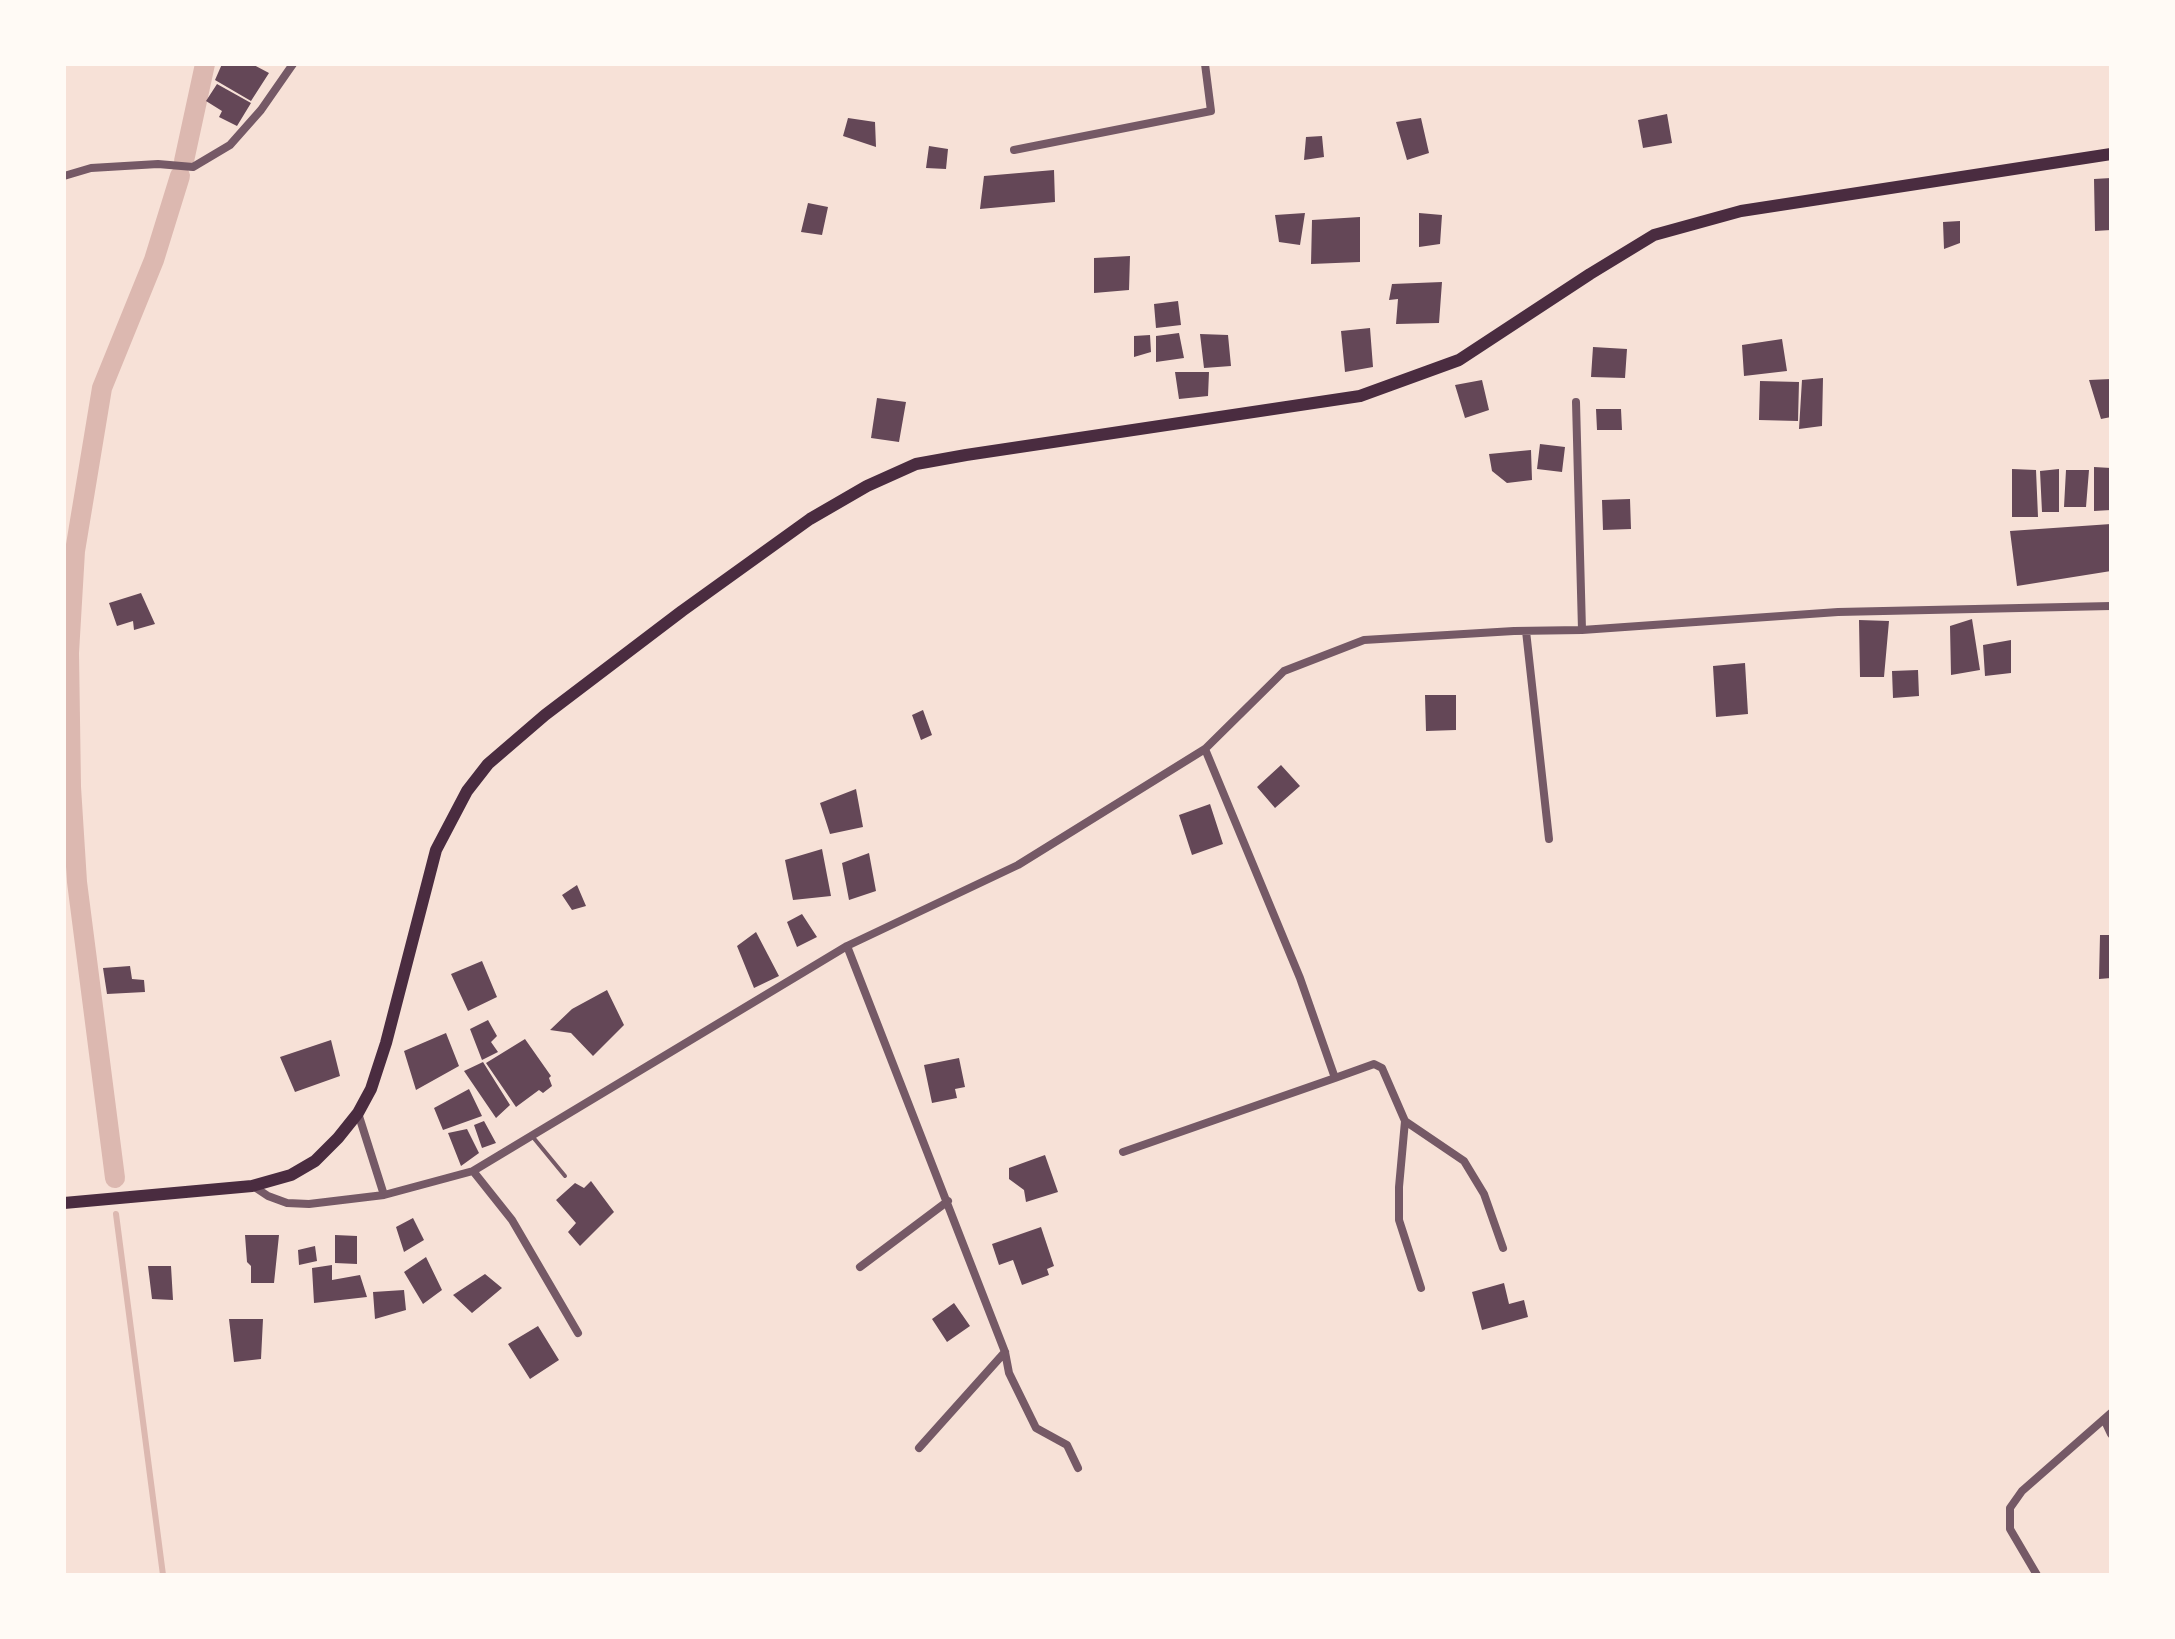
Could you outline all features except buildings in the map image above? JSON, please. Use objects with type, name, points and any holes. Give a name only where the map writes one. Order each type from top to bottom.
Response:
[{"type":"main road","points":[[64,1203],[252,1186],[291,1175],[315,1161],[358,1113],[371,1089],[386,1043],[436,850],[467,791],[488,764],[545,715],[682,611],[810,519],[867,486],[916,464],[1360,396],[1459,360],[1654,235],[1741,211],[1894,185],[2111,154]]},
{"type":"street","points":[[64,176],[91,168],[158,164],[193,167],[230,145],[261,110],[293,64]]},
{"type":"street","points":[[1014,150],[1211,111],[1205,64]]},
{"type":"street","points":[[1576,402],[1582,630]]},
{"type":"street","points":[[252,1186],[287,1203],[309,1204],[384,1195],[473,1171],[847,946],[1018,865],[1205,749],[1284,671],[1364,640],[1582,630],[1838,612],[2111,606]]},
{"type":"street","points":[[1526,631],[1549,839]]},
{"type":"street","points":[[1205,749],[1300,978],[1335,1078]]},
{"type":"street","points":[[847,946],[948,1201],[1005,1352],[1009,1373],[1036,1428],[1067,1445],[1078,1468]]},
{"type":"street","points":[[1123,1152],[1374,1064],[1382,1068],[1405,1121],[1399,1220],[1421,1288]]},
{"type":"street","points":[[358,1113],[384,1195]]},
{"type":"street","points":[[1405,1121],[1464,1161],[1484,1194],[1503,1248]]},
{"type":"street","points":[[473,1171],[512,1220],[578,1333]]},
{"type":"street","points":[[860,1267],[948,1201]]},
{"type":"street","points":[[919,1448],[1005,1352]]},
{"type":"street","points":[[2037,1575],[2010,1529],[2010,1508],[2022,1491],[2107,1416],[2111,1434]]},
{"type":"lane","points":[[531,1135],[565,1176]]},
{"type":"waterway","points":[[184,161],[205,64]]},
{"type":"waterway","points":[[115,1178],[77,882],[71,787],[69,653],[75,551],[102,388],[154,260],[180,176]]},
{"type":"waterway","points":[[116,1214],[163,1575]]}]
